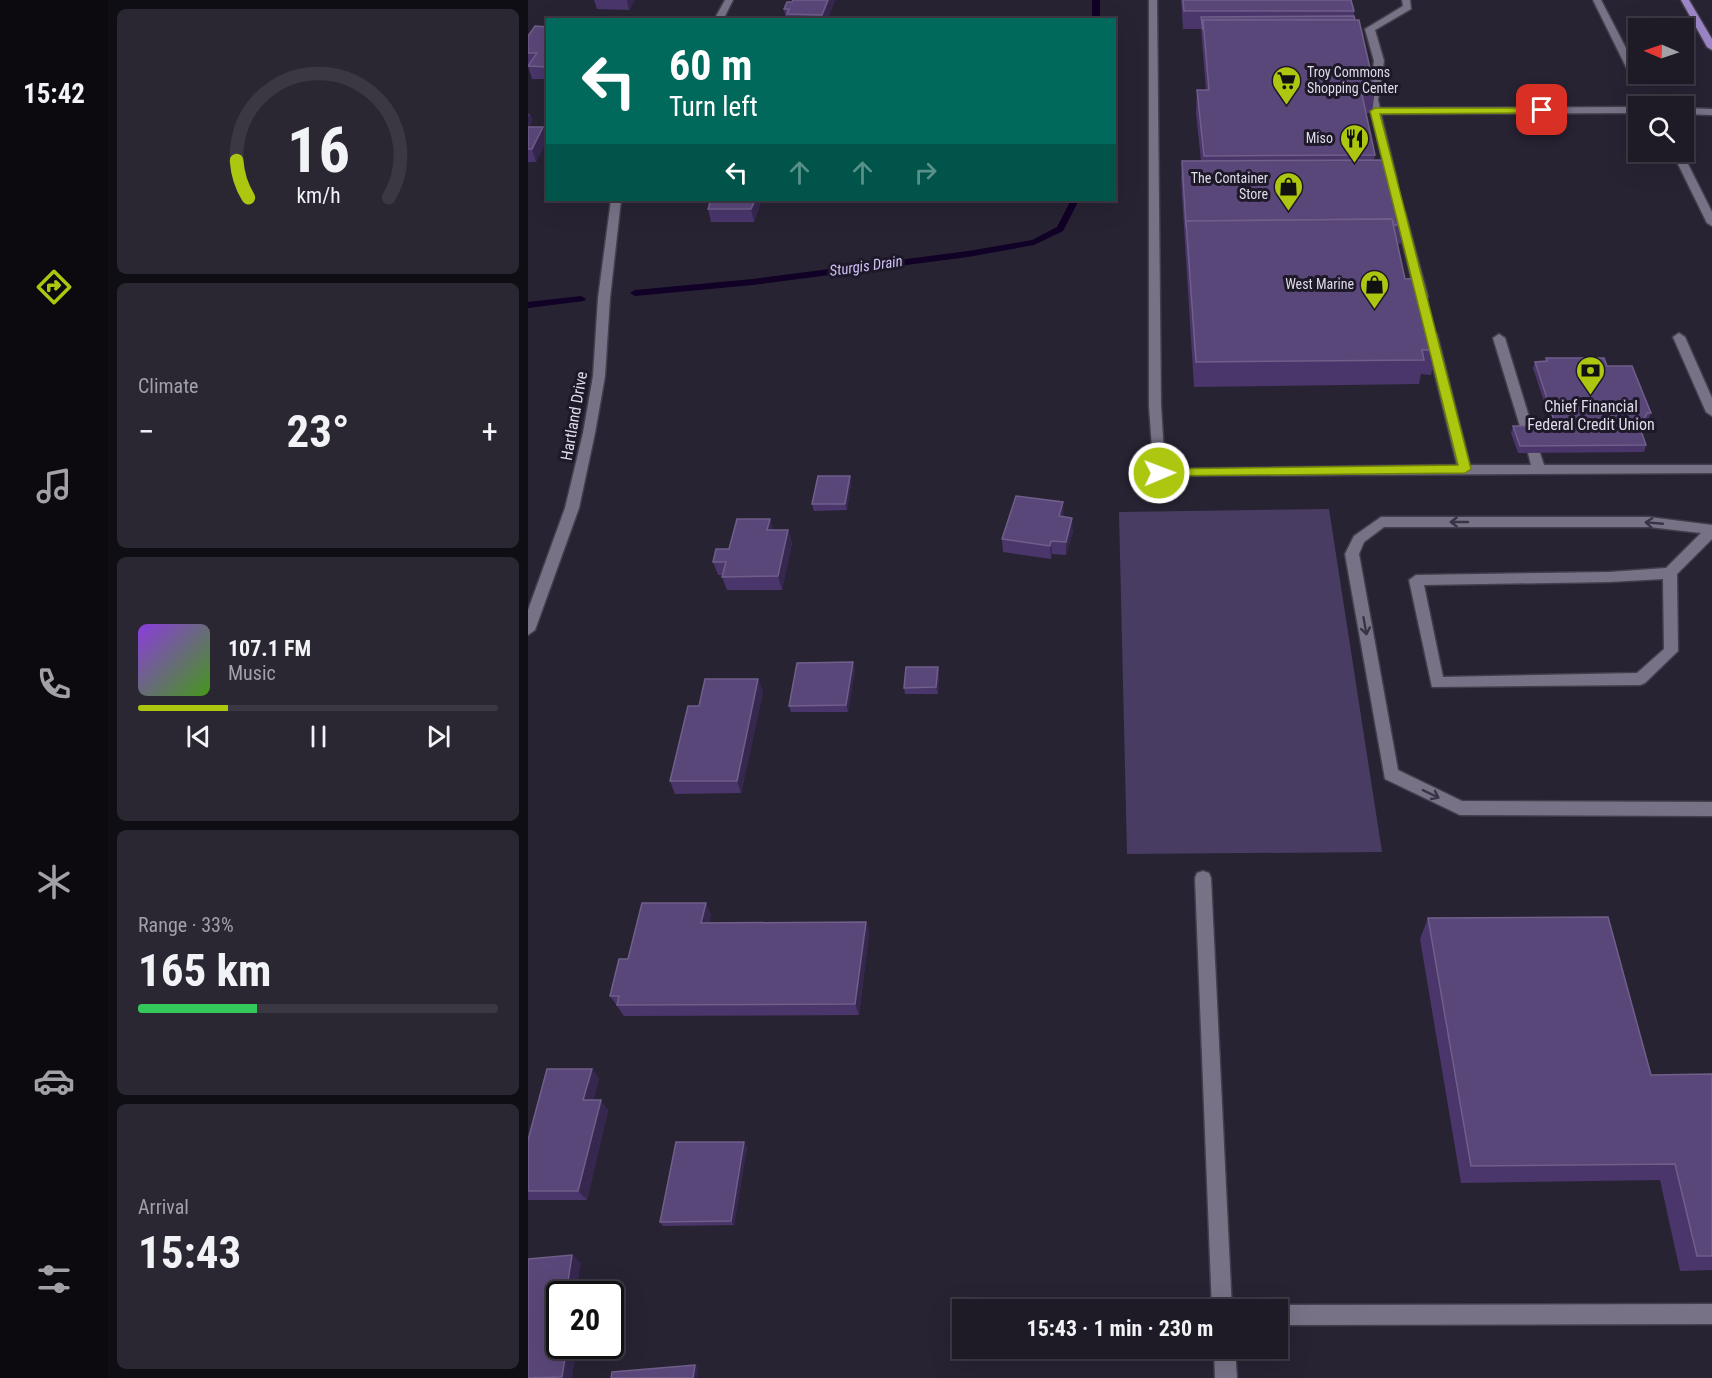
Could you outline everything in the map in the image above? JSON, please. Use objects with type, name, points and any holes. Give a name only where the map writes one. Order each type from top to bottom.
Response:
[{"type":"main road","points":[[1684,0],[1712,47]]},
{"type":"street","points":[[719,18],[729,0]]},
{"type":"street","points":[[1153,0],[1155,406],[1159,473],[1712,469]]},
{"type":"street","points":[[1406,0],[1408,7],[1370,29],[1379,62],[1373,100],[1424,305]]},
{"type":"street","points":[[1597,0],[1628,61]]},
{"type":"street","points":[[1375,111],[1628,110]]},
{"type":"street","points":[[1694,111],[1712,112]]},
{"type":"street","points":[[1682,162],[1712,223]]},
{"type":"street","name":"Hartland Drive","points":[[528,630],[572,508],[589,433],[599,376],[604,298],[616,201]]},
{"type":"street","points":[[1430,327],[1465,469]]},
{"type":"street","points":[[1679,337],[1712,412]]},
{"type":"street","points":[[1499,338],[1528,433]]},
{"type":"street","points":[[1534,453],[1540,471]]},
{"type":"street","points":[[1712,530],[1649,522],[1381,522],[1359,539],[1352,554],[1391,774],[1460,808],[1712,809]]},
{"type":"street","points":[[1670,573],[1671,651],[1640,679],[1437,683],[1416,580],[1609,578],[1670,573],[1712,530]]},
{"type":"street","points":[[1203,878],[1222,1299]]},
{"type":"street","points":[[1288,1315],[1712,1314]]},
{"type":"street","points":[[1225,1359],[1226,1378]]},
{"type":"shaded area","points":[[1329,509],[1382,852],[1127,854],[1119,512]]},
{"type":"building","points":[[828,0],[822,15],[787,14],[789,9],[784,9],[787,2]]},
{"type":"building","points":[[1183,0],[1351,0],[1354,11],[1184,11]]},
{"type":"building","points":[[1354,16],[1355,20],[1203,20],[1203,30],[1201,17]]},
{"type":"building","points":[[1203,20],[1359,20],[1375,90],[1361,90],[1375,155],[1204,156],[1197,90],[1209,90]]},
{"type":"building","points":[[535,26],[546,27],[546,67],[528,66],[537,53],[528,53],[528,36]]},
{"type":"building","points":[[528,127],[543,127],[532,149],[528,149]]},
{"type":"building","name":"The Container Store","points":[[1391,160],[1406,225],[1394,225],[1392,219],[1186,221],[1186,226],[1182,161]]},
{"type":"building","points":[[711,201],[755,201],[751,209],[708,209]]},
{"type":"building","points":[[1392,219],[1405,279],[1421,278],[1436,350],[1422,350],[1424,360],[1196,362],[1186,221]]},
{"type":"building","name":"Chief Financial Federal Credit Union","points":[[1546,358],[1604,358],[1607,366],[1632,366],[1651,413],[1647,413],[1640,428],[1646,445],[1520,446],[1513,426],[1556,426],[1535,362],[1547,361]]},
{"type":"building","points":[[818,476],[850,476],[845,504],[812,504]]},
{"type":"building","points":[[1016,496],[1063,502],[1059,516],[1072,518],[1066,542],[1051,541],[1050,546],[1002,539]]},
{"type":"building","points":[[737,519],[770,519],[767,530],[788,530],[778,576],[722,577],[726,562],[713,562],[716,549],[729,549]]},
{"type":"building","points":[[853,662],[846,705],[789,706],[797,663]]},
{"type":"building","points":[[906,667],[938,667],[936,687],[904,688]]},
{"type":"building","points":[[705,679],[758,679],[737,781],[670,781],[688,706],[699,706]]},
{"type":"building","points":[[642,903],[706,903],[701,923],[866,922],[855,1004],[617,1005],[619,996],[610,996],[619,959],[628,959]]},
{"type":"building","points":[[1608,917],[1651,1075],[1712,1074],[1712,1256],[1697,1256],[1675,1164],[1471,1166],[1428,918]]},
{"type":"building","points":[[547,1069],[592,1069],[583,1100],[601,1100],[578,1191],[528,1191],[528,1140]]},
{"type":"building","points":[[676,1142],[744,1142],[731,1221],[660,1222]]},
{"type":"building","points":[[572,1255],[568,1281],[546,1281],[546,1359],[565,1359],[562,1377],[528,1378],[528,1259]]},
{"type":"building","points":[[695,1365],[693,1378],[611,1378],[612,1372]]},
{"type":"waterway","name":"Sturgis Drain","points":[[1096,0],[1096,18]]},
{"type":"waterway","name":"Sturgis Drain","points":[[635,293],[753,282],[968,254],[1034,242],[1060,229],[1074,201]]},
{"type":"waterway","name":"Sturgis Drain","points":[[528,305],[581,299]]},
{"type":"place","name":"Troy Commons Shopping Center","points":[[1286,106]]},
{"type":"place","name":"Miso","points":[[1354,164]]},
{"type":"place","name":"The Container Store","points":[[1289,212]]},
{"type":"place","name":"West Marine","points":[[1375,310]]},
{"type":"place","name":"Chief Financial Federal Credit Union","points":[[1591,396]]},
{"type":"route","points":[[1159,473],[1465,469],[1375,111],[1542,110]]}]
